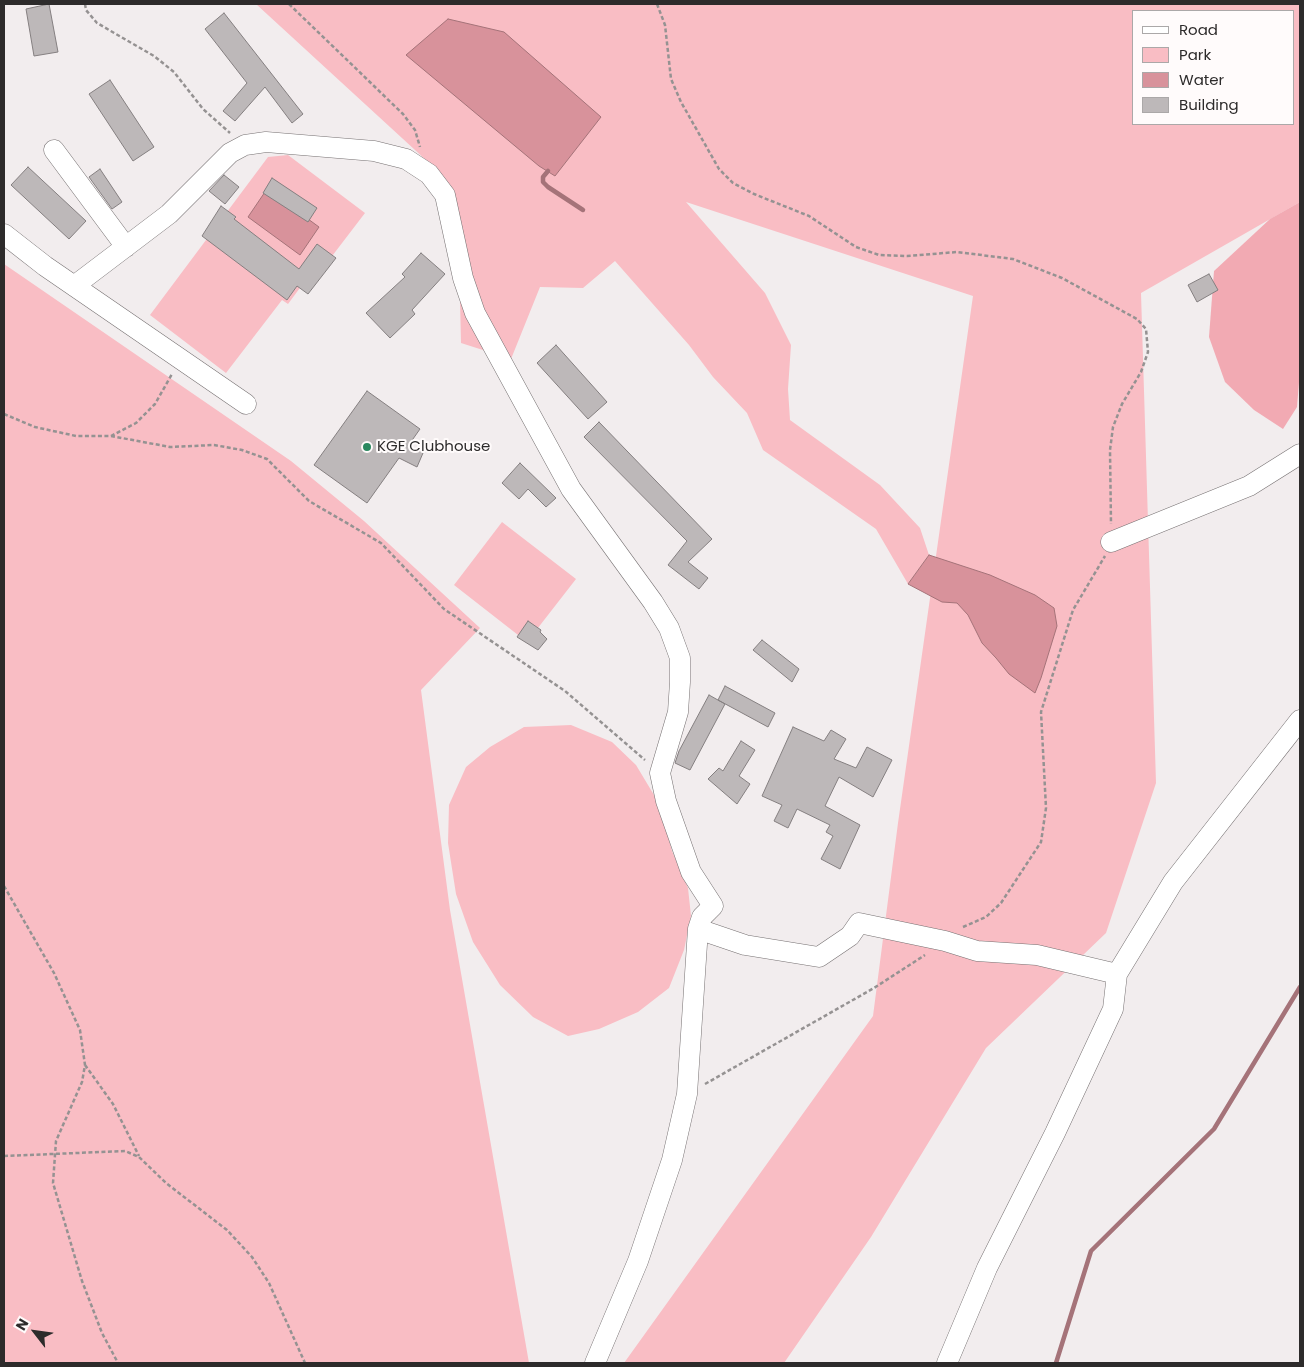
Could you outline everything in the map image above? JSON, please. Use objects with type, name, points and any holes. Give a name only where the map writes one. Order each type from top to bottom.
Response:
[{"type":"street","points":[[74,286],[169,214],[230,153],[245,145],[266,142],[374,151],[406,159],[429,174],[445,195],[464,278],[475,313],[571,489],[653,602],[669,628],[680,658],[680,682],[678,712],[660,773],[666,800],[691,872],[713,906],[702,917],[698,929],[687,1094],[672,1160],[638,1261],[595,1363]]},
{"type":"street","points":[[54,150],[126,247]]},
{"type":"street","points":[[4,234],[74,286],[246,404]]},
{"type":"street","points":[[1111,542],[1249,486],[1300,454]]},
{"type":"street","points":[[947,1363],[987,1268],[1055,1133],[1113,1009],[1117,974],[1173,882],[1300,720]]},
{"type":"street","points":[[698,929],[745,945],[819,957],[850,936],[860,923],[938,940],[977,951],[1037,955],[1117,974]]},
{"type":"path","points":[[85,4],[86,10],[97,24],[154,56],[174,72],[203,109],[245,145]]},
{"type":"path","points":[[289,4],[403,114],[415,130],[421,147]]},
{"type":"path","points":[[657,4],[665,25],[671,79],[681,102],[719,169],[733,183],[754,194],[809,216],[856,247],[879,255],[907,256],[957,252],[1014,258],[1062,278],[1137,319],[1146,329],[1148,352],[1141,372],[1122,404],[1113,427],[1110,450],[1111,542],[1107,553],[1073,610],[1040,712],[1046,808],[1041,842],[1001,903],[986,916],[938,940],[874,988],[687,1094]]},
{"type":"path","points":[[111,436],[136,423],[155,404],[180,360]]},
{"type":"path","points":[[4,414],[35,427],[76,436],[111,436],[170,446],[224,447],[242,450],[267,459],[309,501],[381,543],[444,609],[564,691],[660,773]]},
{"type":"path","points":[[4,886],[54,973],[80,1030],[85,1065],[82,1082],[56,1141],[53,1183],[82,1281],[102,1333],[118,1363]]},
{"type":"path","points":[[85,1065],[113,1104],[139,1157],[166,1183],[226,1230],[252,1257],[269,1283],[305,1363]]},
{"type":"path","points":[[4,1156],[125,1151],[139,1157]]},
{"type":"green space","points":[[256,4],[1300,4],[1300,202],[1141,293],[1156,783],[1106,933],[986,1048],[871,1237],[784,1363],[624,1363],[873,1016],[898,823],[973,296],[686,202],[765,293],[791,345],[788,389],[790,420],[880,485],[920,528],[929,555],[908,584],[876,529],[763,450],[747,413],[713,377],[689,345],[615,261],[583,288],[540,287],[511,359],[461,343],[459,257],[427,161]]},
{"type":"green space","points":[[288,155],[365,213],[313,281],[308,277],[288,304],[282,300],[226,373],[150,315],[268,157]]},
{"type":"green space","points":[[4,264],[291,461],[364,521],[480,628],[421,690],[450,910],[529,1363],[4,1363]]},
{"type":"green space","points":[[502,522],[576,579],[527,642],[454,585]]},
{"type":"green space","points":[[571,725],[612,742],[636,765],[660,805],[672,851],[688,888],[691,916],[684,950],[669,988],[638,1012],[599,1029],[568,1036],[533,1017],[500,985],[473,942],[456,894],[448,843],[449,805],[466,767],[490,747],[524,727]]},
{"type":"shaded area","points":[[1300,202],[1300,370],[1297,407],[1283,429],[1254,410],[1225,382],[1209,337],[1214,271],[1270,219]]},
{"type":"water","points":[[448,19],[504,32],[601,117],[555,176],[539,166],[406,55]]},
{"type":"water","points":[[267,189],[319,227],[300,255],[248,217]]},
{"type":"water","points":[[929,555],[990,575],[1035,595],[1054,608],[1057,626],[1035,693],[1009,674],[982,643],[968,615],[957,603],[942,602],[908,584]]},
{"type":"building","points":[[49,4],[58,52],[34,56],[26,9]]},
{"type":"building","points":[[224,13],[303,114],[292,123],[265,87],[235,121],[223,111],[247,83],[205,29]]},
{"type":"building","points":[[110,80],[154,147],[133,161],[89,94]]},
{"type":"building","points":[[28,167],[86,221],[69,239],[11,185]]},
{"type":"building","points":[[100,169],[122,202],[112,209],[89,177]]},
{"type":"building","points":[[224,175],[239,187],[225,204],[209,191]]},
{"type":"building","points":[[272,178],[317,208],[308,222],[263,193]]},
{"type":"building","points":[[221,206],[236,217],[234,219],[299,269],[317,244],[336,258],[308,294],[297,286],[287,300],[202,236]]},
{"type":"building","points":[[421,253],[445,274],[412,310],[415,314],[390,338],[366,313],[405,277],[402,274]]},
{"type":"building","points":[[1209,274],[1218,290],[1197,302],[1188,285]]},
{"type":"building","points":[[556,345],[607,402],[588,419],[537,363]]},
{"type":"building","name":"KGE Clubhouse","points":[[367,391],[420,429],[408,446],[423,453],[417,467],[399,458],[367,503],[314,465]]},
{"type":"building","points":[[599,422],[712,539],[688,562],[708,578],[699,589],[668,565],[687,541],[584,437]]},
{"type":"building","points":[[520,463],[556,498],[546,507],[528,489],[519,499],[502,483]]},
{"type":"building","points":[[528,621],[541,630],[540,632],[547,639],[538,650],[517,637]]},
{"type":"building","points":[[762,640],[799,669],[792,682],[753,650]]},
{"type":"building","points":[[725,686],[775,713],[768,727],[718,700]]},
{"type":"building","points":[[709,695],[725,704],[690,770],[675,763],[679,751]]},
{"type":"building","points":[[793,727],[824,741],[831,730],[846,739],[834,759],[856,768],[867,747],[892,760],[873,797],[839,777],[825,806],[860,825],[840,869],[821,859],[833,836],[826,832],[830,825],[797,809],[788,828],[774,821],[782,805],[762,796]]},
{"type":"building","points":[[741,741],[755,750],[739,776],[750,784],[737,804],[708,779],[719,768],[723,771]]},
{"type":"waterway","points":[[548,171],[543,177],[543,182],[583,210]]},
{"type":"waterway","points":[[1056,1363],[1091,1251],[1214,1129],[1300,987]]},
{"type":"place","name":"KGE Clubhouse","points":[[367,447]]}]
